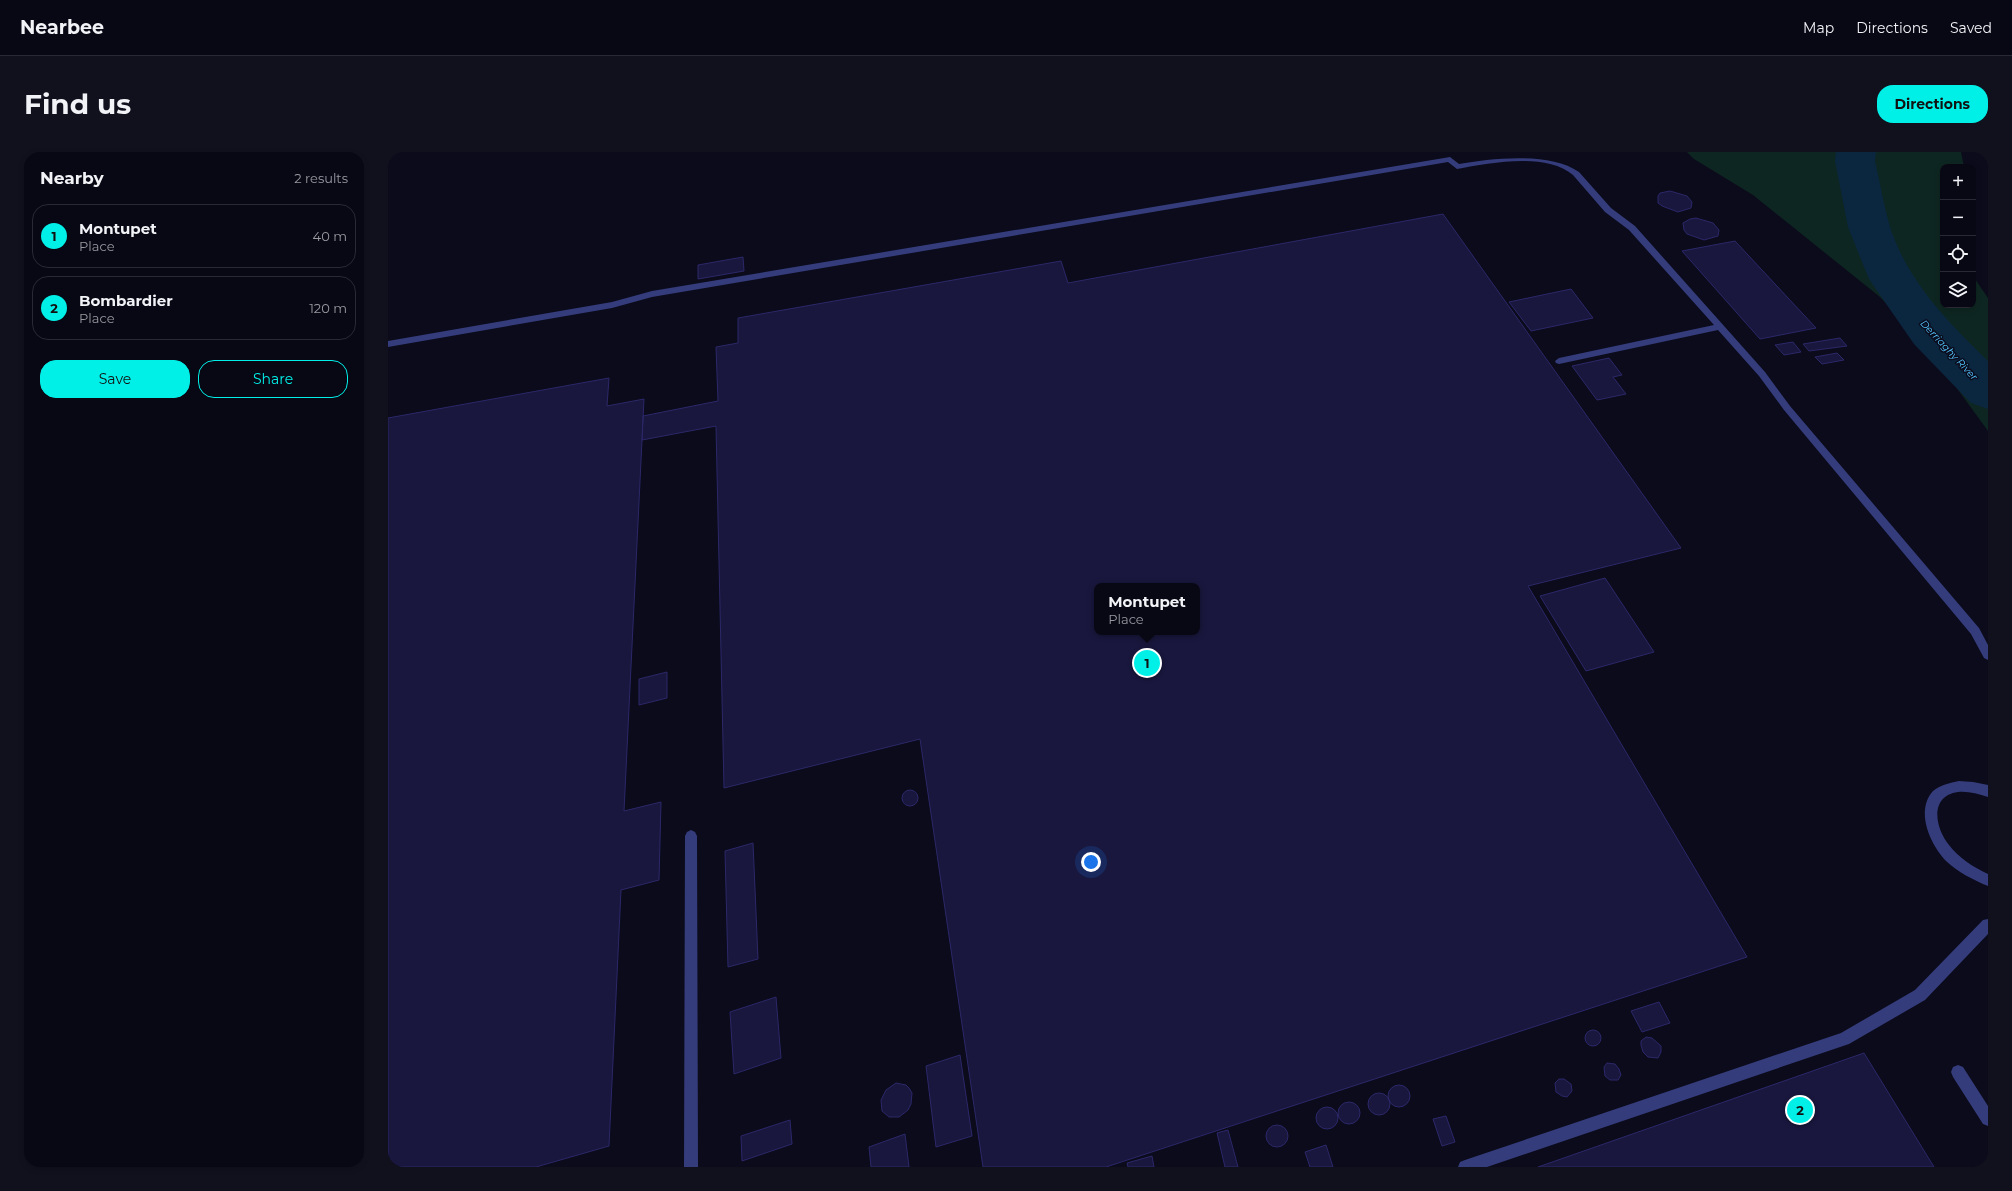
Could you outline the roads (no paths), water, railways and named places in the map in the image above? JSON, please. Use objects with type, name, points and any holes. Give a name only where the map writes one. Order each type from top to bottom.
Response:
[{"type":"lane","points":[[388,344],[612,305],[660,292],[1450,159],[1457,167],[1530,154],[1546,156],[1572,169],[1608,211],[1632,228],[1762,374],[1787,408],[1975,630],[1988,655]]},
{"type":"lane","points":[[1559,361],[1720,328]]},
{"type":"lane","points":[[1988,791],[1976,787],[1959,786],[1944,790],[1934,799],[1930,811],[1932,827],[1940,844],[1954,859],[1971,872],[1988,880]]},
{"type":"lane","points":[[691,836],[691,1167]]},
{"type":"lane","points":[[1464,1167],[1844,1039],[1920,995],[1988,925]]},
{"type":"lane","points":[[1958,1072],[1988,1119]]},
{"type":"waterway","name":"Derriaghy River","points":[[1856,152],[1855,161],[1869,227],[1891,279],[1931,333],[1988,391]]},
{"type":"place","name":"Montupet","points":[[1147,663]]},
{"type":"place","name":"Bombardier","points":[[1800,1110]]}]
